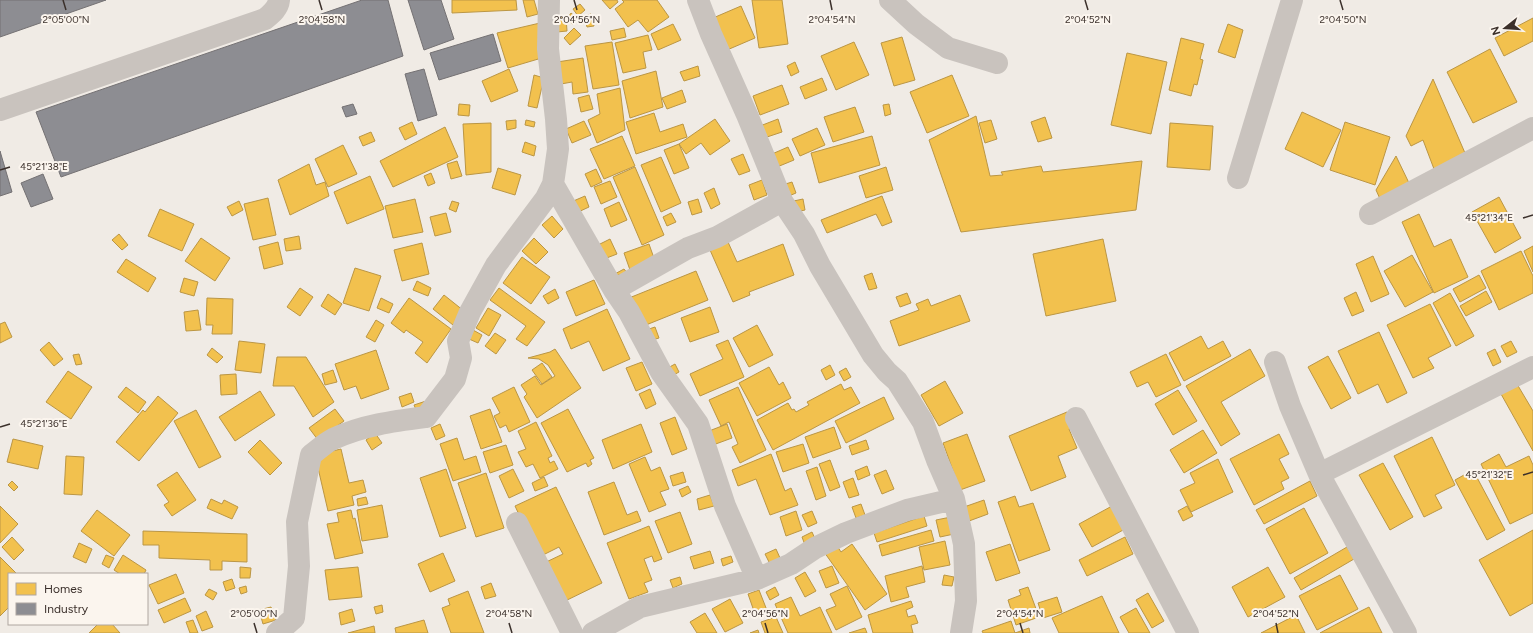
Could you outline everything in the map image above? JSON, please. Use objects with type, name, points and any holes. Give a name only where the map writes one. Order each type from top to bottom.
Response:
[{"type":"street","points":[[0,110],[264,19],[272,13],[278,5],[279,0]]},
{"type":"street","points":[[278,633],[294,618],[299,566],[297,522],[311,455],[332,439],[378,423],[426,416],[455,379],[461,358],[458,341],[470,312],[496,265],[546,198],[553,184],[558,149],[548,49],[549,0]]},
{"type":"street","points":[[698,0],[782,200],[804,234],[820,266],[873,355],[887,372],[898,381],[923,422],[954,500],[964,544],[966,601],[961,633]]},
{"type":"street","points":[[890,0],[916,24],[948,48],[997,63]]},
{"type":"street","points":[[1238,178],[1292,0]]},
{"type":"street","points":[[1370,214],[1533,128]]},
{"type":"street","points":[[553,184],[614,290],[629,312],[661,372],[698,424],[725,506],[757,579]]},
{"type":"street","points":[[614,290],[688,248],[717,237],[782,200]]},
{"type":"street","points":[[1275,362],[1290,406],[1320,474],[1406,633]]},
{"type":"street","points":[[1320,474],[1533,367]]},
{"type":"street","points":[[1076,418],[1188,633]]},
{"type":"street","points":[[593,633],[640,607],[757,579],[791,564],[815,548],[846,533],[907,510],[954,500]]},
{"type":"street","points":[[517,523],[572,633]]},
{"type":"building: Homes","points":[[452,0],[516,0],[517,10],[452,13]]},
{"type":"building: Homes","points":[[523,0],[534,0],[538,14],[527,17]]},
{"type":"building: Homes","points":[[602,0],[617,0],[618,2],[610,9]]},
{"type":"building: Homes","points":[[622,0],[657,0],[669,17],[648,32],[638,20],[628,27],[615,9],[624,2]]},
{"type":"building: Homes","points":[[752,0],[782,0],[788,44],[759,48]]},
{"type":"building: Homes","points":[[580,4],[585,10],[578,16],[573,9]]},
{"type":"building: Homes","points":[[741,6],[755,38],[727,50],[713,18]]},
{"type":"building: Homes","points":[[571,13],[578,19],[573,25],[567,19]]},
{"type":"building: Homes","points":[[591,14],[594,26],[587,27],[584,16]]},
{"type":"building: Homes","points":[[566,17],[567,31],[557,32],[555,18]]},
{"type":"building: Homes","points":[[1533,18],[1533,41],[1504,56],[1495,38]]},
{"type":"building: Homes","points":[[540,23],[545,57],[508,68],[497,33]]},
{"type":"building: Homes","points":[[673,24],[681,40],[658,50],[651,34]]},
{"type":"building: Homes","points":[[1228,24],[1243,30],[1235,58],[1218,52]]},
{"type":"building: Homes","points":[[574,28],[581,35],[570,45],[564,38]]},
{"type":"building: Homes","points":[[624,28],[626,37],[612,40],[610,31]]},
{"type":"building: Homes","points":[[648,35],[652,50],[643,52],[646,68],[623,73],[615,43]]},
{"type":"building: Homes","points":[[902,37],[915,80],[894,86],[881,43]]},
{"type":"building: Homes","points":[[1181,38],[1204,44],[1200,59],[1203,60],[1197,85],[1194,84],[1191,96],[1169,90]]},
{"type":"building: Homes","points":[[612,42],[619,85],[593,89],[585,46]]},
{"type":"building: Homes","points":[[854,42],[869,75],[836,90],[821,56]]},
{"type":"building: Homes","points":[[1490,49],[1517,102],[1473,123],[1447,72]]},
{"type":"building: Homes","points":[[1127,53],[1167,62],[1151,134],[1111,125]]},
{"type":"building: Homes","points":[[583,58],[588,92],[573,94],[572,82],[561,84],[557,62]]},
{"type":"building: Homes","points":[[795,62],[799,72],[791,76],[787,66]]},
{"type":"building: Homes","points":[[698,66],[700,76],[684,81],[680,72]]},
{"type":"building: Homes","points":[[509,69],[518,91],[491,102],[482,81]]},
{"type":"building: Homes","points":[[656,71],[663,107],[630,118],[622,81]]},
{"type":"building: Homes","points":[[534,75],[544,78],[537,108],[528,106]]},
{"type":"building: Homes","points":[[952,75],[969,116],[927,133],[910,92]]},
{"type":"building: Homes","points":[[822,78],[827,90],[805,99],[800,87]]},
{"type":"building: Homes","points":[[1433,79],[1465,153],[1434,169],[1423,140],[1411,146],[1406,136]]},
{"type":"building: Homes","points":[[782,85],[789,104],[760,115],[753,96]]},
{"type":"building: Homes","points":[[620,88],[625,130],[597,143],[588,120],[600,114],[597,94]]},
{"type":"building: Homes","points":[[682,90],[686,102],[667,109],[662,98]]},
{"type":"building: Homes","points":[[589,95],[593,109],[581,112],[578,98]]},
{"type":"building: Homes","points":[[459,104],[470,105],[469,116],[458,115]]},
{"type":"building: Homes","points":[[889,104],[891,114],[885,116],[883,105]]},
{"type":"building: Homes","points":[[855,107],[864,132],[833,142],[824,117]]},
{"type":"building: Homes","points":[[1302,112],[1341,130],[1323,167],[1285,149]]},
{"type":"building: Homes","points":[[654,113],[660,132],[683,124],[687,137],[636,154],[626,122]]},
{"type":"building: Homes","points":[[976,116],[990,176],[1003,175],[1001,172],[1041,166],[1043,172],[1142,161],[1136,210],[961,232],[929,140]]},
{"type":"building: Homes","points":[[1045,117],[1052,138],[1038,142],[1031,122]]},
{"type":"building: Homes","points":[[715,119],[730,141],[710,155],[701,143],[686,154],[679,144]]},
{"type":"building: Homes","points":[[778,119],[782,132],[764,138],[760,126]]},
{"type":"building: Homes","points":[[516,120],[516,128],[507,130],[506,121]]},
{"type":"building: Homes","points":[[526,120],[535,122],[534,127],[525,125]]},
{"type":"building: Homes","points":[[991,120],[997,139],[985,143],[979,123]]},
{"type":"building: Homes","points":[[584,121],[591,135],[572,143],[566,129]]},
{"type":"building: Homes","points":[[412,122],[417,134],[405,140],[399,128]]},
{"type":"building: Homes","points":[[1345,122],[1390,137],[1375,185],[1330,170]]},
{"type":"building: Homes","points":[[491,123],[491,172],[466,175],[463,124]]},
{"type":"building: Homes","points":[[1170,123],[1213,126],[1210,170],[1167,167]]},
{"type":"building: Homes","points":[[445,127],[458,157],[393,187],[380,161]]},
{"type":"building: Homes","points":[[817,128],[825,145],[800,156],[792,139]]},
{"type":"building: Homes","points":[[371,132],[375,141],[363,146],[359,137]]},
{"type":"building: Homes","points":[[622,136],[635,166],[604,179],[590,149]]},
{"type":"building: Homes","points":[[872,136],[880,165],[819,183],[811,153]]},
{"type":"building: Homes","points":[[525,142],[536,146],[534,156],[522,152]]},
{"type":"building: Homes","points":[[679,144],[689,168],[674,174],[664,150]]},
{"type":"building: Homes","points":[[343,145],[357,174],[328,187],[315,159]]},
{"type":"building: Homes","points":[[788,147],[794,160],[777,167],[772,154]]},
{"type":"building: Homes","points":[[743,154],[750,171],[739,175],[731,159]]},
{"type":"building: Homes","points":[[1396,156],[1409,183],[1381,201],[1376,190]]},
{"type":"building: Homes","points":[[661,157],[681,203],[661,212],[641,165]]},
{"type":"building: Homes","points":[[457,161],[462,176],[451,179],[447,164]]},
{"type":"building: Homes","points":[[309,164],[316,185],[325,182],[329,196],[290,215],[278,180]]},
{"type":"building: Homes","points":[[635,167],[664,235],[642,245],[613,177]]},
{"type":"building: Homes","points":[[886,167],[893,190],[866,198],[859,176]]},
{"type":"building: Homes","points":[[498,168],[521,175],[515,195],[492,188]]},
{"type":"building: Homes","points":[[596,169],[602,182],[591,187],[585,174]]},
{"type":"building: Homes","points":[[431,173],[435,183],[428,186],[424,176]]},
{"type":"building: Homes","points":[[370,176],[384,209],[347,224],[334,192]]},
{"type":"building: Homes","points":[[762,180],[767,195],[754,200],[749,185]]},
{"type":"building: Homes","points":[[610,181],[617,197],[601,204],[594,187]]},
{"type":"building: Homes","points":[[792,182],[796,193],[784,198],[779,186]]},
{"type":"building: Homes","points":[[714,188],[720,204],[711,209],[704,193]]},
{"type":"building: Homes","points":[[585,196],[589,207],[576,213],[571,202]]},
{"type":"building: Homes","points":[[882,196],[892,222],[882,226],[876,214],[827,233],[821,220]]},
{"type":"building: Homes","points":[[1499,197],[1521,238],[1495,253],[1472,212]]},
{"type":"building: Homes","points":[[268,198],[276,235],[253,240],[244,204]]},
{"type":"building: Homes","points":[[415,199],[423,232],[393,238],[385,206]]},
{"type":"building: Homes","points":[[698,199],[702,212],[692,215],[688,202]]},
{"type":"building: Homes","points":[[803,199],[805,210],[792,213],[789,202]]},
{"type":"building: Homes","points":[[239,201],[243,210],[232,216],[227,207]]},
{"type":"building: Homes","points":[[452,201],[459,203],[456,212],[449,209]]},
{"type":"building: Homes","points":[[619,202],[627,220],[611,227],[604,209]]},
{"type":"building: Homes","points":[[160,209],[194,224],[182,251],[148,236]]},
{"type":"building: Homes","points":[[446,213],[451,232],[435,236],[430,217]]},
{"type":"building: Homes","points":[[671,213],[676,222],[667,226],[663,217]]},
{"type":"building: Homes","points":[[1419,214],[1434,247],[1451,239],[1468,277],[1434,293],[1402,222]]},
{"type":"building: Homes","points":[[552,216],[563,229],[554,238],[542,225]]},
{"type":"building: Homes","points":[[119,234],[128,245],[122,250],[112,240]]},
{"type":"building: Homes","points":[[299,236],[301,249],[286,251],[284,239]]},
{"type":"building: Homes","points":[[201,238],[230,258],[215,281],[185,261]]},
{"type":"building: Homes","points":[[534,238],[548,252],[536,264],[522,251]]},
{"type":"building: Homes","points":[[610,239],[617,254],[604,259],[598,245]]},
{"type":"building: Homes","points":[[1103,239],[1116,301],[1046,316],[1033,254]]},
{"type":"building: Homes","points":[[278,242],[283,264],[264,269],[259,247]]},
{"type":"building: Homes","points":[[728,242],[737,262],[783,244],[794,275],[749,292],[750,295],[733,302],[710,250]]},
{"type":"building: Homes","points":[[422,243],[429,274],[402,281],[394,250]]},
{"type":"building: Homes","points":[[649,244],[655,261],[630,270],[624,253]]},
{"type":"building: Homes","points":[[1533,246],[1533,272],[1524,251]]},
{"type":"building: Homes","points":[[1521,251],[1533,276],[1533,293],[1499,310],[1481,271]]},
{"type":"building: Homes","points":[[1412,255],[1433,292],[1405,307],[1384,271]]},
{"type":"building: Homes","points":[[1373,256],[1389,294],[1371,302],[1356,264]]},
{"type":"building: Homes","points":[[522,257],[550,277],[531,304],[503,283]]},
{"type":"building: Homes","points":[[126,259],[156,278],[148,292],[117,272]]},
{"type":"building: Homes","points":[[355,268],[381,276],[369,311],[343,303]]},
{"type":"building: Homes","points":[[624,269],[628,274],[611,276]]},
{"type":"building: Homes","points":[[696,271],[708,300],[641,327],[629,298]]},
{"type":"building: Homes","points":[[872,273],[877,288],[869,290],[864,276]]},
{"type":"building: Homes","points":[[1479,275],[1486,288],[1460,302],[1453,289]]},
{"type":"building: Homes","points":[[184,278],[198,282],[194,296],[180,292]]},
{"type":"building: Homes","points":[[594,280],[605,304],[576,316],[566,292]]},
{"type":"building: Homes","points":[[417,281],[431,288],[428,296],[413,290]]},
{"type":"building: Homes","points":[[300,288],[313,297],[300,316],[287,307]]},
{"type":"building: Homes","points":[[499,288],[545,322],[527,346],[516,339],[526,326],[490,300]]},
{"type":"building: Homes","points":[[555,289],[559,298],[548,304],[543,296]]},
{"type":"building: Homes","points":[[1486,291],[1492,302],[1466,316],[1460,306]]},
{"type":"building: Homes","points":[[1356,292],[1364,311],[1352,316],[1344,298]]},
{"type":"building: Homes","points":[[907,293],[911,303],[900,307],[896,297]]},
{"type":"building: Homes","points":[[1450,293],[1474,336],[1456,346],[1433,303]]},
{"type":"building: Homes","points":[[328,294],[342,304],[335,315],[321,306]]},
{"type":"building: Homes","points":[[444,295],[464,311],[453,325],[433,309]]},
{"type":"building: Homes","points":[[960,295],[970,321],[899,346],[890,321],[919,310],[916,304],[928,299],[931,306]]},
{"type":"building: Homes","points":[[207,298],[233,299],[232,334],[212,334],[213,325],[206,325]]},
{"type":"building: Homes","points":[[381,298],[393,304],[389,313],[377,308]]},
{"type":"building: Homes","points":[[409,298],[451,329],[427,363],[415,353],[423,342],[406,330],[404,333],[391,323]]},
{"type":"building: Homes","points":[[1430,304],[1451,346],[1428,358],[1434,368],[1413,378],[1387,325]]},
{"type":"building: Homes","points":[[710,307],[719,332],[690,342],[681,318]]},
{"type":"building: Homes","points":[[488,308],[501,315],[489,336],[476,328]]},
{"type":"building: Homes","points":[[607,309],[630,359],[603,371],[589,341],[571,349],[563,329]]},
{"type":"building: Homes","points":[[198,310],[201,330],[186,331],[184,312]]},
{"type":"building: Homes","points":[[376,320],[384,325],[375,342],[366,337]]},
{"type":"building: Homes","points":[[5,322],[12,337],[0,343],[0,324]]},
{"type":"building: Homes","points":[[757,325],[773,355],[749,367],[733,338]]},
{"type":"building: Homes","points":[[655,327],[659,338],[649,341],[646,330]]},
{"type":"building: Homes","points":[[473,330],[482,335],[478,343],[469,339]]},
{"type":"building: Homes","points":[[1379,332],[1407,393],[1387,403],[1378,384],[1358,394],[1338,351]]},
{"type":"building: Homes","points":[[495,333],[506,340],[496,354],[485,346]]},
{"type":"building: Homes","points":[[1201,336],[1208,349],[1223,341],[1231,356],[1184,381],[1169,353]]},
{"type":"building: Homes","points":[[728,340],[744,377],[700,396],[690,374],[723,359],[716,345]]},
{"type":"building: Homes","points":[[239,341],[265,344],[261,373],[235,370]]},
{"type":"building: Homes","points":[[1511,341],[1517,352],[1507,357],[1501,346]]},
{"type":"building: Homes","points":[[49,342],[63,359],[54,366],[40,350]]},
{"type":"building: Homes","points":[[212,348],[223,357],[217,363],[207,355]]},
{"type":"building: Homes","points":[[555,349],[581,388],[537,418],[524,397],[527,394],[521,385],[535,376],[541,385],[555,376],[548,365],[539,359],[528,358],[550,352]]},
{"type":"building: Homes","points":[[1250,349],[1265,376],[1221,402],[1240,434],[1221,446],[1186,386]]},
{"type":"building: Homes","points":[[1495,349],[1501,362],[1493,366],[1487,353]]},
{"type":"building: Homes","points":[[376,350],[389,389],[361,399],[356,386],[344,390],[335,364]]},
{"type":"building: Homes","points":[[79,354],[82,364],[76,365],[73,355]]},
{"type":"building: Homes","points":[[1166,354],[1181,385],[1156,397],[1148,382],[1137,387],[1130,372]]},
{"type":"building: Homes","points":[[1328,356],[1351,398],[1331,409],[1308,367]]},
{"type":"building: Homes","points":[[277,357],[306,357],[334,402],[313,417],[294,386],[273,386]]},
{"type":"building: Homes","points":[[642,362],[652,384],[636,391],[626,368]]},
{"type":"building: Homes","points":[[542,363],[552,377],[542,384],[532,370]]},
{"type":"building: Homes","points":[[675,364],[679,372],[670,377],[666,369]]},
{"type":"building: Homes","points":[[830,365],[835,375],[826,380],[821,370]]},
{"type":"building: Homes","points":[[769,367],[779,385],[783,382],[791,398],[757,416],[739,383]]},
{"type":"building: Homes","points":[[846,368],[851,377],[844,381],[839,372]]},
{"type":"building: Homes","points":[[333,370],[337,382],[325,385],[322,374]]},
{"type":"building: Homes","points":[[68,371],[92,387],[71,419],[46,402]]},
{"type":"building: Homes","points":[[236,374],[237,394],[221,395],[220,375]]},
{"type":"building: Homes","points":[[945,381],[963,413],[939,426],[921,395]]},
{"type":"building: Homes","points":[[841,384],[844,390],[851,387],[860,403],[773,450],[757,420],[788,403],[792,410],[794,409],[796,412],[809,405],[807,402]]},
{"type":"building: Homes","points":[[1517,384],[1533,411],[1533,451],[1501,394]]},
{"type":"building: Homes","points":[[126,387],[146,402],[138,413],[118,397]]},
{"type":"building: Homes","points":[[514,387],[530,422],[509,432],[506,425],[500,428],[494,416],[500,413],[492,398]]},
{"type":"building: Homes","points":[[738,387],[766,450],[740,463],[732,447],[738,444],[729,422],[721,426],[709,400]]},
{"type":"building: Homes","points":[[650,389],[656,404],[646,409],[639,394]]},
{"type":"building: Homes","points":[[1178,390],[1197,421],[1173,435],[1155,404]]},
{"type":"building: Homes","points":[[260,391],[275,415],[235,441],[219,417]]},
{"type":"building: Homes","points":[[411,393],[414,402],[402,407],[399,397]]},
{"type":"building: Homes","points":[[158,396],[178,413],[139,461],[116,442],[143,410],[145,412]]},
{"type":"building: Homes","points":[[884,397],[894,419],[846,443],[835,421]]},
{"type":"building: Homes","points":[[426,401],[417,412],[414,405]]},
{"type":"building: Homes","points":[[335,409],[344,421],[318,440],[309,428]]},
{"type":"building: Homes","points":[[490,409],[502,442],[481,449],[470,416]]},
{"type":"building: Homes","points":[[568,409],[594,458],[590,460],[592,464],[588,467],[586,463],[567,472],[541,423]]},
{"type":"building: Homes","points":[[196,410],[221,457],[199,468],[174,421]]},
{"type":"building: Homes","points":[[1067,412],[1074,428],[1069,429],[1077,448],[1058,456],[1066,477],[1031,491],[1009,436]]},
{"type":"building: Homes","points":[[675,417],[687,449],[672,455],[660,423]]},
{"type":"building: Homes","points":[[536,422],[552,456],[548,458],[550,463],[554,461],[558,469],[540,478],[533,464],[526,467],[518,452],[526,449],[518,431]]},
{"type":"building: Homes","points":[[440,424],[445,436],[436,440],[431,428]]},
{"type":"building: Homes","points":[[641,424],[652,452],[613,469],[602,440]]},
{"type":"building: Homes","points":[[727,424],[732,438],[713,445],[709,431]]},
{"type":"building: Homes","points":[[834,427],[841,448],[813,458],[805,437]]},
{"type":"building: Homes","points":[[1203,430],[1217,453],[1184,473],[1170,450]]},
{"type":"building: Homes","points":[[375,433],[382,443],[372,450],[366,440]]},
{"type":"building: Homes","points":[[967,434],[985,481],[960,490],[943,443]]},
{"type":"building: Homes","points":[[1279,434],[1289,454],[1279,459],[1289,478],[1281,482],[1284,489],[1254,505],[1230,459]]},
{"type":"building: Homes","points":[[1432,437],[1455,485],[1435,495],[1442,508],[1424,517],[1394,456]]},
{"type":"building: Homes","points":[[457,438],[464,460],[476,456],[481,472],[453,481],[440,444]]},
{"type":"building: Homes","points":[[13,439],[43,446],[38,469],[7,462]]},
{"type":"building: Homes","points":[[260,440],[282,463],[270,475],[248,452]]},
{"type":"building: Homes","points":[[866,440],[869,449],[852,455],[849,446]]},
{"type":"building: Homes","points":[[803,444],[809,463],[783,472],[776,452]]},
{"type":"building: Homes","points":[[506,445],[513,465],[490,473],[483,452]]},
{"type":"building: Homes","points":[[341,449],[349,483],[363,480],[366,492],[352,496],[354,505],[328,511],[315,455]]},
{"type":"building: Homes","points":[[771,454],[785,491],[791,488],[798,505],[770,515],[756,479],[738,486],[732,470]]},
{"type":"building: Homes","points":[[1499,454],[1506,467],[1529,456],[1533,465],[1533,513],[1510,524],[1481,464]]},
{"type":"building: Homes","points":[[66,456],[84,457],[82,495],[64,494]]},
{"type":"building: Homes","points":[[645,457],[651,471],[660,467],[669,489],[660,492],[666,505],[649,512],[629,464]]},
{"type":"building: Homes","points":[[1218,459],[1233,492],[1191,512],[1180,490],[1195,483],[1190,473]]},
{"type":"building: Homes","points":[[830,460],[840,487],[830,491],[819,464]]},
{"type":"building: Homes","points":[[1383,463],[1413,517],[1390,530],[1359,475]]},
{"type":"building: Homes","points":[[867,466],[870,475],[858,480],[855,471]]},
{"type":"building: Homes","points":[[817,467],[826,496],[816,500],[806,471]]},
{"type":"building: Homes","points":[[446,469],[466,528],[440,537],[420,478]]},
{"type":"building: Homes","points":[[513,469],[524,491],[509,498],[499,476]]},
{"type":"building: Homes","points":[[886,470],[894,489],[882,494],[874,475]]},
{"type":"building: Homes","points":[[1473,470],[1505,530],[1487,540],[1455,480]]},
{"type":"building: Homes","points":[[177,472],[196,500],[172,516],[164,505],[169,502],[157,485]]},
{"type":"building: Homes","points":[[683,472],[686,482],[673,486],[670,476]]},
{"type":"building: Homes","points":[[486,473],[504,528],[476,537],[458,483]]},
{"type":"building: Homes","points":[[544,477],[548,486],[535,491],[532,483]]},
{"type":"building: Homes","points":[[853,478],[859,495],[849,498],[843,482]]},
{"type":"building: Homes","points":[[12,481],[18,487],[14,491],[8,485]]},
{"type":"building: Homes","points":[[1310,481],[1317,496],[1264,524],[1256,510]]},
{"type":"building: Homes","points":[[614,482],[627,515],[637,511],[641,521],[604,535],[588,492]]},
{"type":"building: Homes","points":[[688,486],[691,492],[682,497],[679,490]]},
{"type":"building: Homes","points":[[556,487],[602,583],[561,603],[542,564],[563,554],[559,547],[539,557],[515,506]]},
{"type":"building: Homes","points":[[710,495],[714,506],[699,510],[697,499]]},
{"type":"building: Homes","points":[[1015,496],[1019,507],[1033,503],[1050,550],[1019,561],[998,502]]},
{"type":"building: Homes","points":[[366,497],[368,504],[358,506],[357,499]]},
{"type":"building: Homes","points":[[211,499],[222,504],[224,500],[238,507],[232,519],[207,508]]},
{"type":"building: Homes","points":[[984,500],[988,514],[969,521],[964,507]]},
{"type":"building: Homes","points":[[861,504],[865,515],[856,518],[852,507]]},
{"type":"building: Homes","points":[[382,505],[388,537],[362,541],[357,510]]},
{"type":"building: Homes","points":[[0,506],[18,524],[0,543]]},
{"type":"building: Homes","points":[[1112,506],[1125,529],[1092,547],[1079,524]]},
{"type":"building: Homes","points":[[1187,506],[1193,516],[1183,521],[1178,511]]},
{"type":"building: Homes","points":[[1304,508],[1328,553],[1290,574],[1266,529]]},
{"type":"building: Homes","points":[[97,510],[130,535],[114,556],[81,531]]},
{"type":"building: Homes","points":[[351,510],[353,519],[355,518],[363,553],[335,559],[327,524],[339,522],[337,513]]},
{"type":"building: Homes","points":[[796,511],[802,530],[786,536],[780,517]]},
{"type":"building: Homes","points":[[812,511],[817,523],[808,527],[802,515]]},
{"type":"building: Homes","points":[[680,512],[692,544],[668,553],[655,521]]},
{"type":"building: Homes","points":[[924,516],[927,526],[877,542],[874,533]]},
{"type":"building: Homes","points":[[951,517],[954,534],[940,537],[936,520]]},
{"type":"building: Homes","points":[[649,526],[662,559],[654,562],[652,556],[644,559],[652,580],[644,583],[648,592],[629,599],[607,543]]},
{"type":"building: Homes","points":[[931,530],[934,541],[882,556],[879,545]]},
{"type":"building: Homes","points":[[1533,530],[1533,603],[1510,616],[1479,560]]},
{"type":"building: Homes","points":[[143,531],[247,534],[247,562],[222,561],[222,570],[210,570],[210,560],[159,558],[159,545],[143,545]]},
{"type":"building: Homes","points":[[812,532],[816,541],[805,545],[802,537]]},
{"type":"building: Homes","points":[[12,537],[24,550],[14,560],[2,547]]},
{"type":"building: Homes","points":[[1125,537],[1133,554],[1087,576],[1079,560]]},
{"type":"building: Homes","points":[[834,541],[841,552],[852,544],[887,594],[865,610],[822,549]]},
{"type":"building: Homes","points":[[945,541],[950,565],[924,570],[919,547]]},
{"type":"building: Homes","points":[[79,543],[92,549],[86,563],[73,557]]},
{"type":"building: Homes","points":[[1010,544],[1020,573],[996,581],[986,552]]},
{"type":"building: Homes","points":[[1347,547],[1354,559],[1301,590],[1294,578]]},
{"type":"building: Homes","points":[[776,549],[780,558],[770,564],[765,554]]},
{"type":"building: Homes","points":[[710,551],[714,563],[694,569],[690,557]]},
{"type":"building: Homes","points":[[443,553],[455,581],[430,592],[418,564]]},
{"type":"building: Homes","points":[[106,555],[114,558],[109,568],[102,564]]},
{"type":"building: Homes","points":[[123,555],[146,570],[144,573],[118,573],[114,570]]},
{"type":"building: Homes","points":[[731,556],[733,562],[723,566],[721,559]]},
{"type":"building: Homes","points":[[0,557],[16,573],[8,573],[8,608],[0,616]]},
{"type":"building: Homes","points":[[832,566],[839,583],[826,588],[819,571]]},
{"type":"building: Homes","points":[[922,566],[925,582],[906,587],[909,597],[891,602],[885,576]]},
{"type":"building: Homes","points":[[240,567],[251,568],[250,578],[240,578]]},
{"type":"building: Homes","points":[[358,567],[362,597],[329,600],[325,570]]},
{"type":"building: Homes","points":[[1268,567],[1285,597],[1248,617],[1232,587]]},
{"type":"building: Homes","points":[[805,572],[816,591],[805,597],[795,578]]},
{"type":"building: Homes","points":[[176,574],[184,593],[158,604],[149,585]]},
{"type":"building: Homes","points":[[944,575],[954,577],[952,586],[942,585]]},
{"type":"building: Homes","points":[[1340,575],[1358,609],[1317,630],[1299,596]]},
{"type":"building: Homes","points":[[680,577],[682,584],[673,588],[670,580]]},
{"type":"building: Homes","points":[[232,579],[235,588],[226,591],[223,582]]},
{"type":"building: Homes","points":[[491,583],[496,596],[485,599],[481,587]]},
{"type":"building: Homes","points":[[246,586],[247,592],[241,594],[239,588]]},
{"type":"building: Homes","points":[[847,586],[862,617],[836,630],[826,610],[836,606],[830,594]]},
{"type":"building: Homes","points":[[775,587],[779,595],[770,600],[766,592]]},
{"type":"building: Homes","points":[[1028,587],[1039,617],[1016,625],[1008,600],[1021,595],[1019,590]]},
{"type":"building: Homes","points":[[209,589],[217,593],[213,600],[205,595]]},
{"type":"building: Homes","points":[[759,590],[768,613],[756,617],[748,594]]},
{"type":"building: Homes","points":[[468,591],[484,633],[451,633],[442,608],[450,605],[448,599]]},
{"type":"building: Homes","points":[[1148,593],[1164,621],[1152,628],[1136,600]]},
{"type":"building: Homes","points":[[1102,596],[1119,633],[1059,633],[1052,618]]},
{"type":"building: Homes","points":[[791,597],[800,616],[820,607],[832,633],[788,633],[775,604]]},
{"type":"building: Homes","points":[[1057,597],[1062,612],[1043,618],[1038,603]]},
{"type":"building: Homes","points":[[185,598],[191,611],[164,623],[158,610]]},
{"type":"building: Homes","points":[[730,599],[743,623],[725,632],[712,609]]},
{"type":"building: Homes","points":[[911,601],[913,607],[906,610],[908,617],[915,615],[918,623],[911,625],[913,633],[873,633],[868,615]]},
{"type":"building: Homes","points":[[382,605],[383,612],[376,614],[374,607]]},
{"type":"building: Homes","points":[[271,607],[276,620],[263,624],[259,610]]},
{"type":"building: Homes","points":[[1369,607],[1382,633],[1320,633],[1361,611]]},
{"type":"building: Homes","points":[[1136,608],[1150,633],[1129,633],[1120,617]]},
{"type":"building: Homes","points":[[352,609],[355,621],[341,625],[339,613]]},
{"type":"building: Homes","points":[[206,611],[213,627],[202,631],[196,616]]},
{"type":"building: Homes","points":[[705,613],[717,633],[697,633],[690,622]]},
{"type":"building: Homes","points":[[1296,615],[1305,633],[1261,633]]},
{"type":"building: Homes","points":[[776,617],[783,633],[765,633],[761,622]]},
{"type":"building: Homes","points":[[193,620],[198,633],[190,633],[186,622]]},
{"type":"building: Homes","points":[[424,620],[428,633],[396,633],[395,628]]},
{"type":"building: Homes","points":[[1011,621],[1015,633],[983,633],[982,631]]},
{"type":"building: Homes","points":[[97,625],[113,625],[120,633],[89,633]]},
{"type":"building: Homes","points":[[374,626],[375,633],[348,633]]},
{"type":"building: Homes","points":[[865,628],[867,633],[849,633]]},
{"type":"building: Homes","points":[[1029,628],[1030,633],[1015,633]]},
{"type":"building: Homes","points":[[758,630],[759,633],[750,633]]},
{"type":"building: Industry","points":[[0,0],[106,0],[0,37]]},
{"type":"building: Industry","points":[[362,0],[388,0],[403,56],[61,177],[36,112]]},
{"type":"building: Industry","points":[[408,0],[441,0],[454,39],[424,50]]},
{"type":"building: Industry","points":[[493,34],[501,61],[439,80],[430,53]]},
{"type":"building: Industry","points":[[424,69],[437,115],[418,121],[405,74]]},
{"type":"building: Industry","points":[[353,104],[357,114],[346,117],[342,107]]},
{"type":"building: Industry","points":[[0,151],[12,192],[0,196]]},
{"type":"building: Industry","points":[[43,174],[53,199],[31,207],[21,183]]}]
